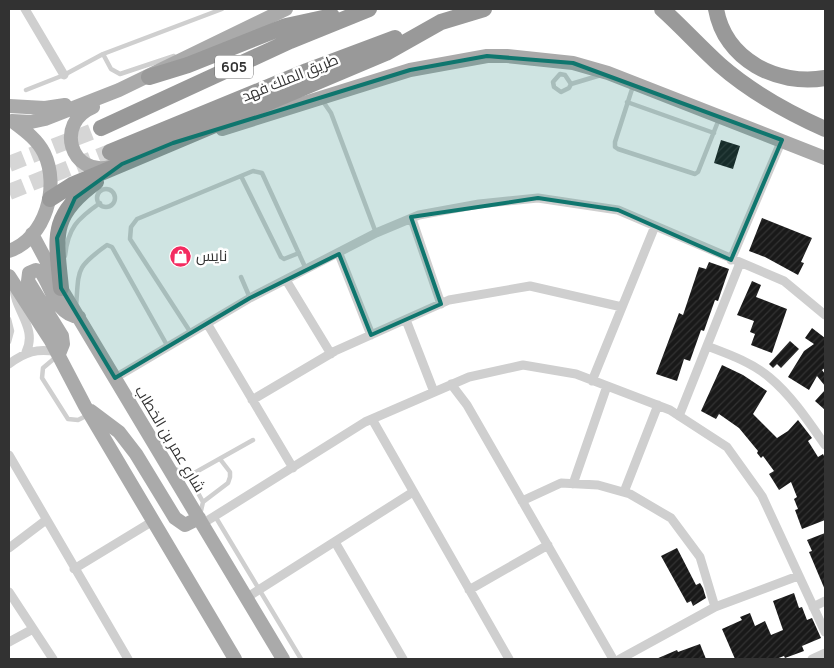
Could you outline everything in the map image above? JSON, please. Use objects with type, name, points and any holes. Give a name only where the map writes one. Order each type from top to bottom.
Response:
[{"type":"highway","points":[[145,79],[188,65],[286,26],[367,9]]},
{"type":"highway","name":"طريق الملك فهد","points":[[101,128],[290,41],[367,9]]},
{"type":"highway","name":"طريق الملك فهد","points":[[110,152],[307,71],[472,9]]},
{"type":"highway","points":[[50,199],[72,185],[386,53],[441,22],[484,9]]},
{"type":"highway","points":[[662,9],[721,66],[749,88],[784,110],[825,129]]},
{"type":"highway","points":[[716,9],[723,30],[733,45],[756,67],[792,80],[825,78]]},
{"type":"highway","points":[[62,289],[56,253],[57,238],[67,211],[75,198],[122,164]]},
{"type":"main road","points":[[10,120],[31,122],[119,90],[286,9]]},
{"type":"main road","points":[[173,143],[321,99],[410,70],[487,56],[506,56],[573,62],[608,73],[825,158]]},
{"type":"main road","points":[[122,164],[99,168],[84,163],[74,153],[71,130],[81,113],[120,95],[145,79]]},
{"type":"main road","points":[[9,106],[46,108],[61,106],[119,90]]},
{"type":"main road","points":[[9,250],[32,234],[44,218],[50,199],[51,176],[44,153],[31,134],[10,120]]},
{"type":"main road","name":"شارع عمر بن الخطاب","points":[[32,234],[77,315],[283,659]]},
{"type":"main road","points":[[58,353],[63,344],[62,336],[28,281],[29,274],[36,270],[41,272],[61,309],[71,316],[77,315]]},
{"type":"main road","points":[[11,279],[58,353],[87,410],[235,659]]},
{"type":"main road","points":[[87,410],[119,432],[136,454],[175,518],[185,525],[200,521]]},
{"type":"street","points":[[25,9],[64,75]]},
{"type":"street","points":[[679,416],[707,346],[782,140]]},
{"type":"street","points":[[115,378],[208,325],[250,298],[339,254],[376,233],[419,215],[479,204],[538,198],[618,210],[784,281],[825,315]]},
{"type":"street","points":[[412,219],[441,304]]},
{"type":"street","points":[[592,380],[655,226]]},
{"type":"street","points":[[339,254],[371,335]]},
{"type":"street","points":[[11,279],[16,305],[30,333],[30,342],[26,352]]},
{"type":"street","points":[[286,280],[331,354]]},
{"type":"street","points":[[252,400],[331,354],[448,300],[530,286],[622,307]]},
{"type":"street","points":[[406,320],[434,392]]},
{"type":"street","points":[[208,325],[293,468]]},
{"type":"street","points":[[707,346],[736,356],[769,377],[805,416],[825,445]]},
{"type":"street","points":[[9,364],[26,352],[45,350],[58,353]]},
{"type":"street","points":[[200,521],[215,516],[372,419],[469,376],[523,365],[576,374],[658,405],[679,416],[727,448],[762,496],[825,632]]},
{"type":"street","points":[[451,384],[468,405],[613,659]]},
{"type":"street","points":[[574,484],[607,386]]},
{"type":"street","points":[[624,492],[658,405]]},
{"type":"street","points":[[372,419],[509,659]]},
{"type":"street","points":[[9,456],[128,659]]},
{"type":"street","points":[[522,500],[561,484],[598,485],[624,492],[671,518],[700,558],[716,607]]},
{"type":"street","points":[[246,598],[414,492]]},
{"type":"street","points":[[9,548],[46,520]]},
{"type":"street","points":[[74,569],[153,521]]},
{"type":"street","points":[[335,542],[403,659]]},
{"type":"street","points":[[469,590],[548,545]]},
{"type":"street","points":[[620,659],[716,607],[798,576]]},
{"type":"street","points":[[9,592],[53,659]]},
{"type":"street","points":[[813,607],[825,601]]},
{"type":"street","points":[[9,642],[33,629]]},
{"type":"street","points":[[812,659],[825,652]]},
{"type":"lane","points":[[26,90],[64,75],[103,54],[222,9]]},
{"type":"lane","points":[[103,54],[111,69],[120,74],[126,74],[145,65],[204,48]]},
{"type":"lane","points":[[571,84],[608,73]]},
{"type":"lane","points":[[634,82],[615,142],[615,147],[618,149],[695,174],[721,116]]},
{"type":"lane","points":[[321,99],[331,113],[376,233]]},
{"type":"lane","points":[[627,102],[714,133]]},
{"type":"lane","points":[[191,333],[130,239],[131,227],[137,219],[253,171],[262,173],[306,270]]},
{"type":"lane","points":[[241,176],[281,257],[284,259],[299,253]]},
{"type":"lane","points":[[62,289],[70,234],[80,216],[100,204]]},
{"type":"lane","points":[[77,315],[79,271],[82,264],[107,245],[112,247],[168,347]]},
{"type":"lane","points":[[241,277],[250,298]]},
{"type":"lane","points":[[9,319],[12,331],[9,342]]},
{"type":"lane","points":[[58,353],[43,368],[42,378],[68,419],[78,420],[87,410]]},
{"type":"lane","points":[[168,467],[186,473],[196,472],[253,440]]},
{"type":"lane","points":[[203,502],[228,483],[230,472],[220,459]]},
{"type":"lane","points":[[186,473],[203,502],[200,521]]},
{"type":"lane","points":[[215,516],[301,659]]},
{"type":"highlighted area","points":[[487,56],[573,63],[782,140],[731,260],[618,210],[538,198],[411,217],[441,304],[371,335],[339,254],[250,298],[115,378],[61,288],[57,238],[75,198],[122,164],[173,143],[410,70]]},
{"type":"building","points":[[721,140],[740,146],[733,169],[714,163]]},
{"type":"building","points":[[762,218],[812,238],[801,262],[804,263],[798,275],[765,257],[749,251]]},
{"type":"building","points":[[709,262],[729,269],[718,301],[715,300],[704,331],[701,330],[690,361],[684,359],[677,381],[656,374],[679,313],[683,315],[699,267],[706,269]]},
{"type":"building","points":[[752,281],[761,285],[756,297],[787,309],[772,353],[751,345],[755,334],[750,332],[754,321],[737,315]]},
{"type":"building","points":[[812,328],[825,338],[825,368],[822,370],[825,374],[825,386],[817,376],[809,390],[788,377],[804,351],[814,344],[805,338]]},
{"type":"building","points":[[790,341],[799,349],[781,368],[777,364],[773,368],[769,364]]},
{"type":"building","points":[[722,365],[743,375],[767,391],[753,414],[777,438],[788,431],[798,420],[812,438],[808,441],[818,457],[823,454],[825,458],[825,520],[802,529],[795,510],[798,509],[794,499],[797,497],[791,482],[779,490],[769,474],[774,471],[763,456],[761,458],[757,453],[758,451],[739,428],[719,414],[716,419],[701,411]]},
{"type":"building","points":[[825,390],[825,410],[815,401]]},
{"type":"building","points":[[825,533],[825,590],[809,552],[812,551],[807,540]]},
{"type":"building","points":[[677,548],[696,585],[700,583],[703,588],[706,598],[693,606],[691,601],[687,603],[661,556]]},
{"type":"building","points":[[794,593],[799,608],[802,607],[807,620],[812,618],[821,638],[802,646],[804,651],[785,658],[784,656],[776,659],[735,659],[722,629],[742,620],[740,617],[750,613],[755,626],[765,621],[771,635],[783,630],[773,601]]},
{"type":"building","points":[[700,644],[706,659],[656,659],[677,650],[678,652]]},
{"type":"tunnel","points":[[9,164],[101,128]]},
{"type":"tunnel","points":[[9,192],[110,152]]},
{"type":"place","name":"نايس","points":[[180,256]]}]
